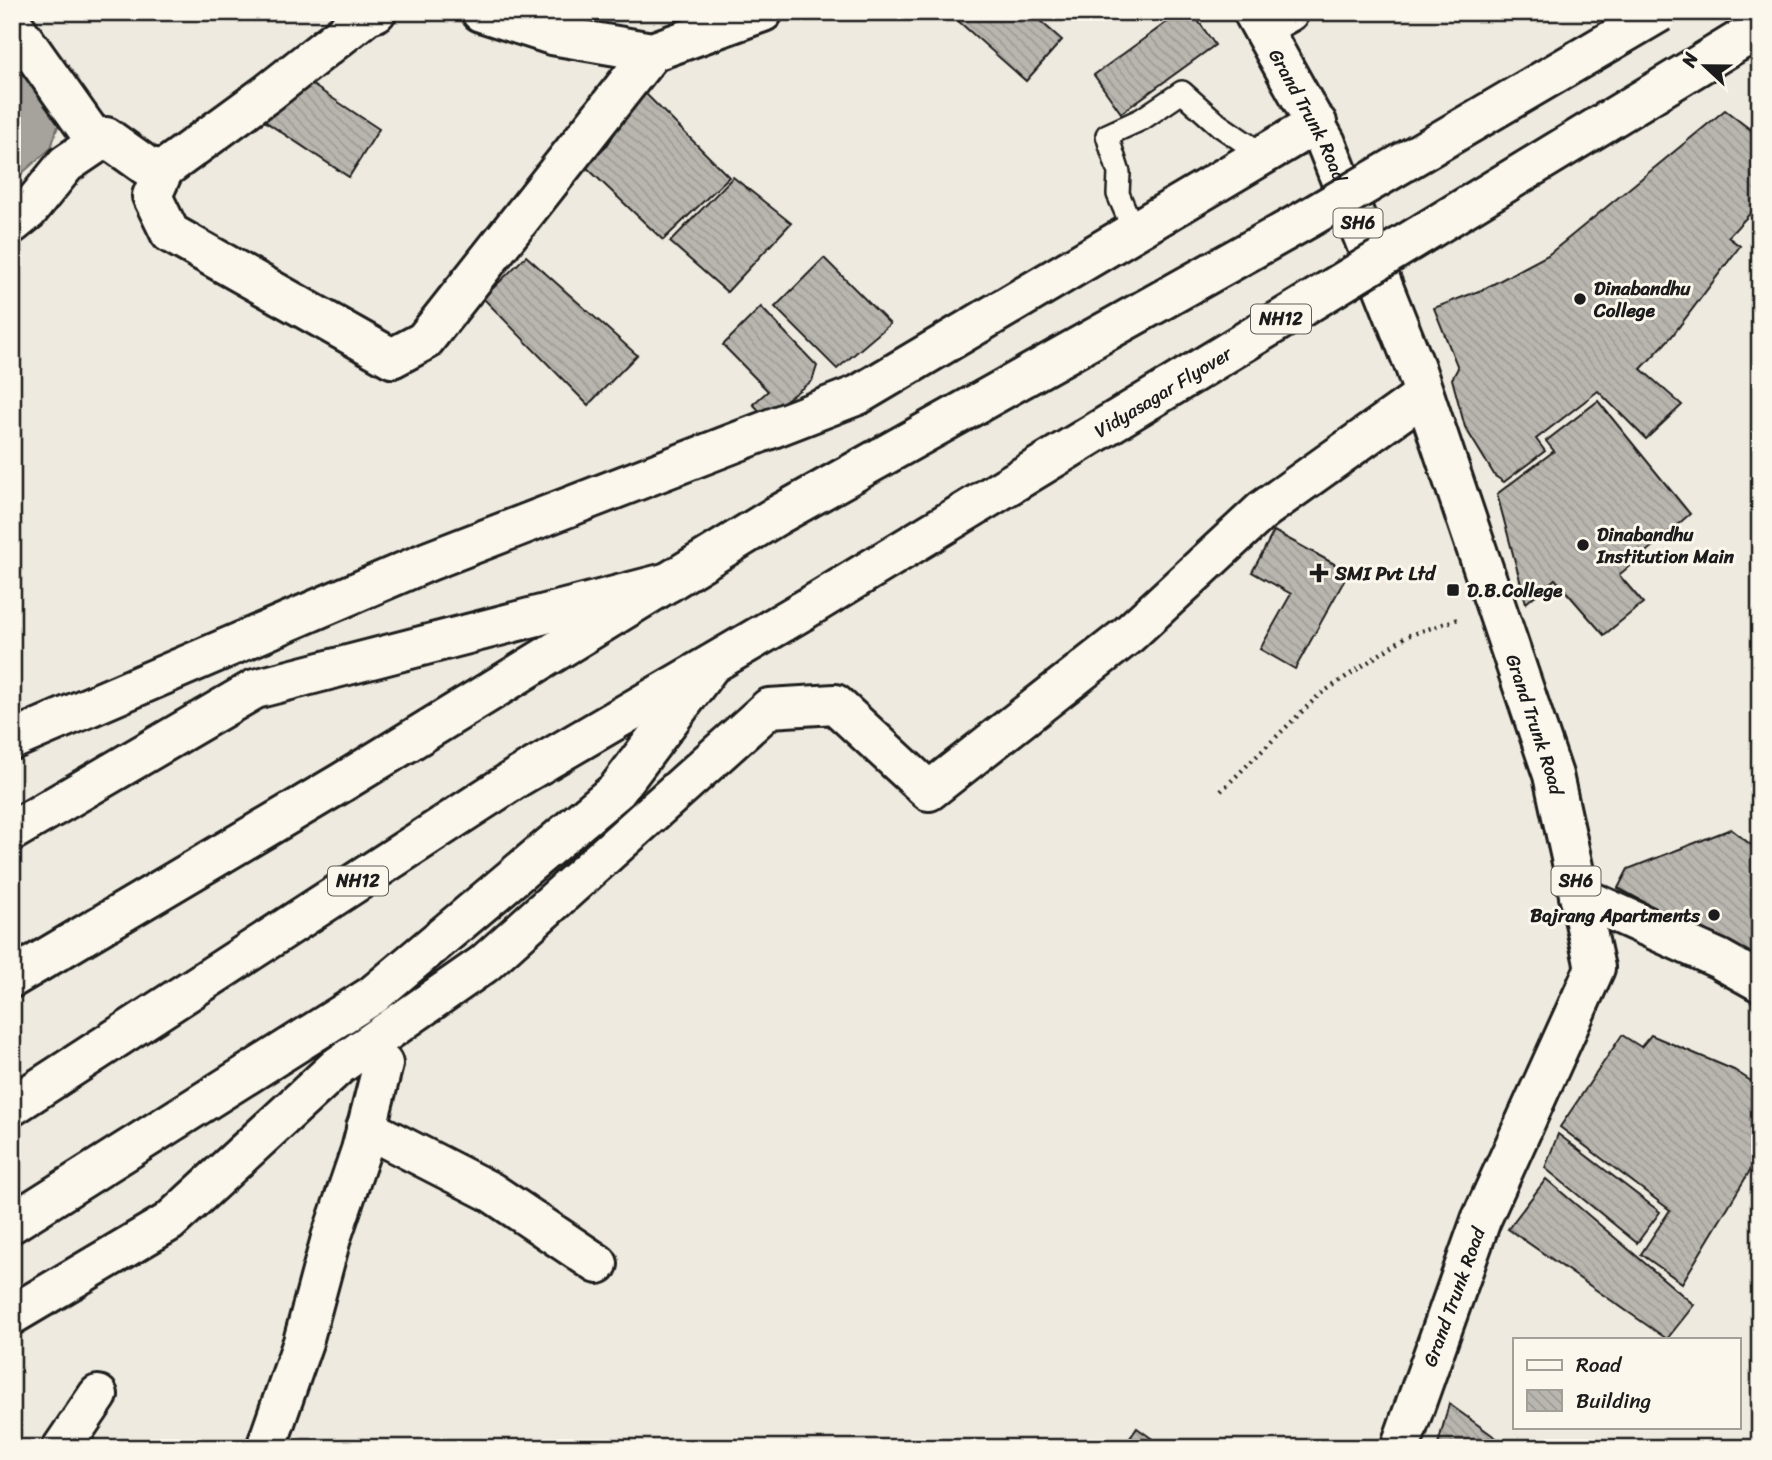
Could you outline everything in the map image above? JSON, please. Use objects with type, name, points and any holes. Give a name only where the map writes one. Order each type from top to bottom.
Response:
[{"type":"main road","points":[[376,12],[367,15],[268,93],[164,169],[152,196],[170,233],[392,358],[424,341],[652,52]]},
{"type":"main road","points":[[481,12],[552,35],[652,52],[763,12]]},
{"type":"main road","points":[[12,978],[341,783],[776,516],[1307,219],[1660,12]]},
{"type":"main road","name":"Grand Trunk Road","points":[[1268,17],[1317,123],[1424,395],[1553,775],[1595,968],[1481,1220],[1400,1448]]},
{"type":"main road","points":[[12,23],[97,144]]},
{"type":"main road","name":"Vidyasagar Flyover","points":[[710,666],[1760,28]]},
{"type":"main road","points":[[12,740],[429,561],[858,395],[1317,123]]},
{"type":"main road","points":[[12,223],[28,211],[66,164],[106,138],[148,167],[164,169]]},
{"type":"main road","points":[[12,1315],[169,1222],[338,1066],[484,964],[769,708],[835,704],[929,791],[1128,635],[1263,510],[1424,395]]},
{"type":"main road","points":[[12,831],[255,689],[669,582]]},
{"type":"main road","points":[[12,1223],[373,995],[617,790],[710,666]]},
{"type":"main road","name":"NH12","points":[[12,1106],[518,777],[710,666]]},
{"type":"main road","points":[[1579,896],[1719,959],[1760,982]]},
{"type":"main road","points":[[266,1448],[303,1342],[383,1065],[362,1049]]},
{"type":"main road","points":[[366,1128],[491,1192],[598,1264]]},
{"type":"main road","points":[[62,1448],[98,1395]]},
{"type":"lane","points":[[1134,231],[1118,194],[1119,173],[1107,135],[1142,119],[1182,92],[1219,125],[1263,155]]},
{"type":"path","points":[[1221,791],[1319,695],[1407,636],[1495,606]]},
{"type":"shaded area","points":[[12,39],[62,113],[51,148],[12,182]]},
{"type":"building","points":[[532,12],[604,12],[591,37]]},
{"type":"building","points":[[948,12],[1030,12],[1062,40],[1026,81]]},
{"type":"building","points":[[1181,12],[1192,12],[1215,45],[1121,113],[1094,75]]},
{"type":"building","points":[[311,84],[379,129],[349,177],[254,114]]},
{"type":"building","points":[[641,89],[729,177],[663,240],[585,166],[608,144]]},
{"type":"building","name":"Dinabandhu College","points":[[1725,110],[1760,137],[1760,203],[1728,237],[1740,246],[1672,336],[1641,369],[1682,405],[1646,439],[1598,391],[1536,439],[1545,451],[1504,482],[1495,476],[1465,427],[1452,379],[1458,368],[1434,308],[1484,289],[1548,255]]},
{"type":"building","points":[[733,177],[791,223],[727,292],[670,242]]},
{"type":"building","points":[[526,256],[637,355],[588,405],[483,298]]},
{"type":"building","points":[[824,258],[890,324],[837,369],[775,307]]},
{"type":"building","points":[[1760,281],[1760,296],[1752,286]]},
{"type":"building","points":[[761,307],[817,366],[812,381],[764,416],[753,404],[768,391],[723,345]]},
{"type":"building","name":"Dinabandhu Institution Main","points":[[1598,401],[1690,514],[1619,575],[1643,603],[1604,635],[1555,579],[1526,603],[1497,494],[1554,451],[1546,441]]},
{"type":"building","points":[[1274,531],[1349,572],[1295,669],[1260,649],[1291,594],[1252,572]]},
{"type":"building","name":"Bajrang Apartments","points":[[1731,829],[1760,852],[1760,941],[1748,958],[1618,888],[1628,869]]},
{"type":"building","points":[[1622,1035],[1641,1047],[1651,1035],[1734,1070],[1760,1087],[1760,1112],[1753,1122],[1760,1125],[1760,1154],[1682,1283],[1641,1254],[1670,1210],[1560,1127]]},
{"type":"building","points":[[1558,1134],[1660,1212],[1637,1243],[1545,1168]]},
{"type":"building","points":[[1546,1179],[1694,1305],[1666,1338],[1508,1229]]},
{"type":"building","points":[[1449,1404],[1510,1448],[1437,1448]]},
{"type":"building","points":[[1137,1428],[1165,1448],[1123,1448]]},
{"type":"place","name":"Dinabandhu College","points":[[1580,299]]},
{"type":"place","name":"Dinabandhu Institution Main","points":[[1583,545]]},
{"type":"place","name":"SMI Pvt Ltd","points":[[1319,573]]},
{"type":"place","name":"D.B.College","points":[[1453,590]]},
{"type":"place","name":"Bajrang Apartments","points":[[1714,915]]}]
